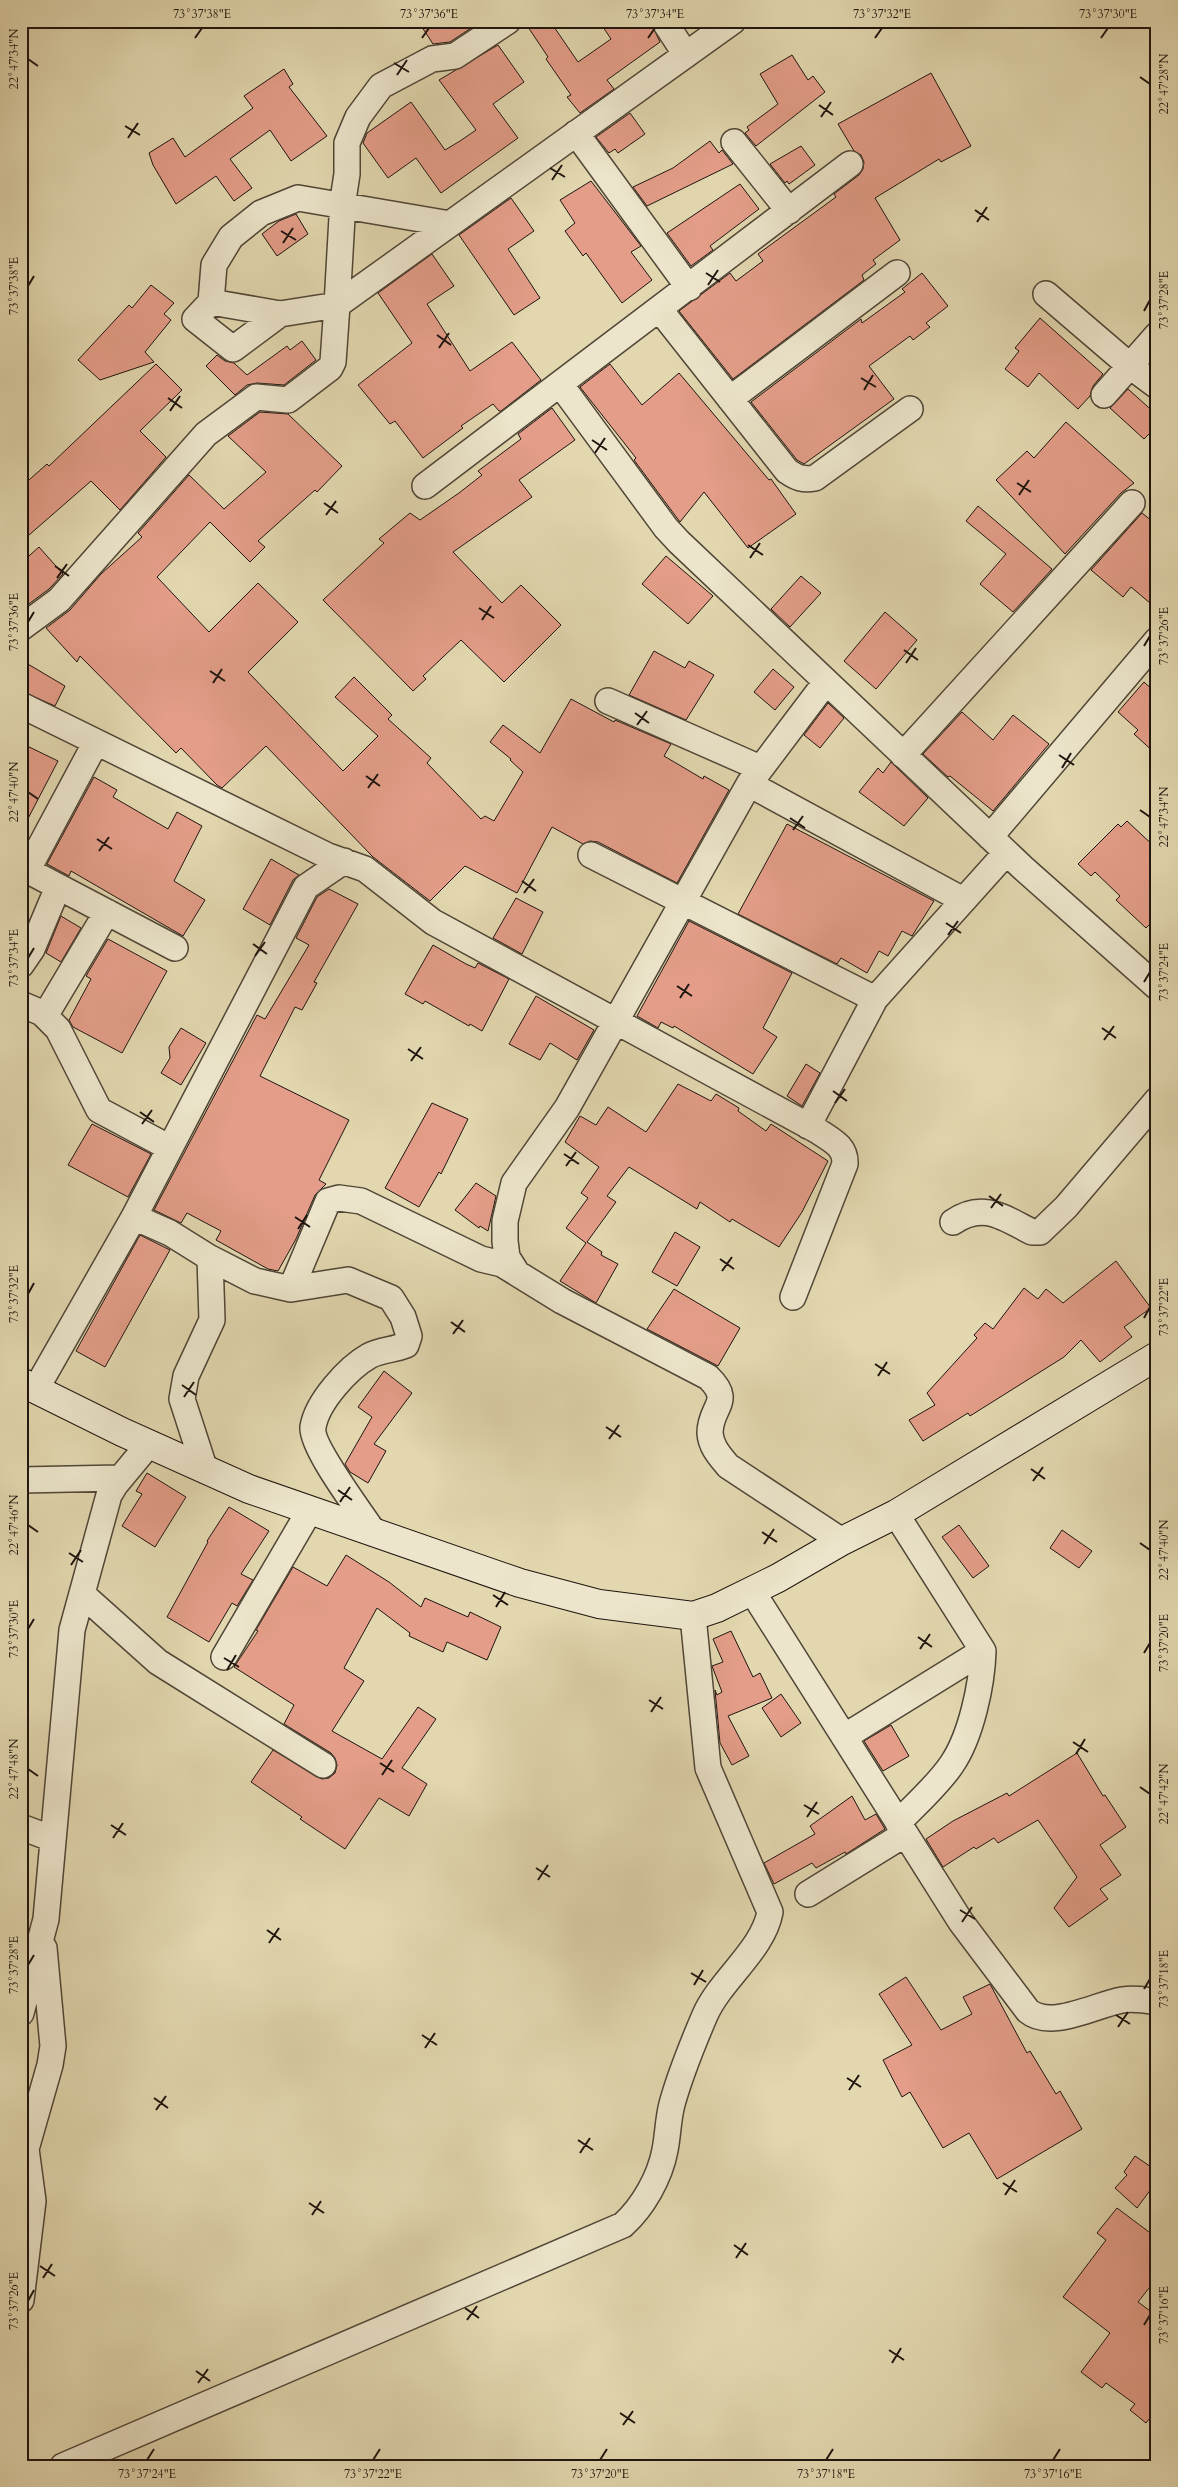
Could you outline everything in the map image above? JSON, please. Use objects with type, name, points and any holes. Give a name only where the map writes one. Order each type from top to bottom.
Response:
[{"type":"street","points":[[21,628],[59,600],[206,434],[256,397],[288,400],[330,368],[334,356],[342,206],[347,174],[347,143],[358,117],[381,86],[432,59],[455,56],[508,21]]},
{"type":"street","points":[[664,21],[686,55]]},
{"type":"street","points":[[211,302],[280,314],[337,305],[733,21]]},
{"type":"street","points":[[576,133],[689,288]]},
{"type":"street","points":[[734,142],[789,211]]},
{"type":"street","points":[[426,486],[850,164]]},
{"type":"street","points":[[280,314],[233,349],[195,319],[211,302],[214,266],[231,237],[261,213],[298,198],[450,224]]},
{"type":"street","points":[[730,399],[897,273]]},
{"type":"street","points":[[1046,294],[1130,366],[1157,386]]},
{"type":"street","points":[[660,310],[787,470],[804,480],[815,478],[910,409]]},
{"type":"street","points":[[1104,395],[1157,335]]},
{"type":"street","points":[[560,384],[666,528],[998,845],[1157,987]]},
{"type":"street","points":[[903,755],[1132,503]]},
{"type":"street","points":[[808,1126],[875,999],[963,900],[998,845],[1149,666],[1157,640]]},
{"type":"street","points":[[517,1273],[507,1257],[505,1241],[505,1221],[514,1183],[567,1108],[754,776],[826,682]]},
{"type":"street","points":[[608,701],[754,776],[963,900]]},
{"type":"street","points":[[21,705],[328,856],[365,868],[433,922],[808,1126],[839,1145],[845,1154],[845,1164],[793,1298]]},
{"type":"street","points":[[96,742],[24,869],[175,948]]},
{"type":"street","points":[[591,855],[875,999]]},
{"type":"street","points":[[344,862],[306,887],[134,1217],[29,1385],[149,1444],[249,1489],[374,1533],[520,1583],[598,1604],[693,1616],[717,1608],[752,1591],[842,1541],[896,1514],[1157,1356]]},
{"type":"street","points":[[21,965],[32,949],[58,887]]},
{"type":"street","points":[[45,1016],[106,912]]},
{"type":"street","points":[[21,1004],[45,1016],[58,1030],[99,1110],[170,1148]]},
{"type":"street","points":[[954,1222],[972,1212],[988,1212],[1032,1232],[1040,1232],[1066,1207],[1157,1100]]},
{"type":"street","points":[[291,1289],[328,1201],[338,1198],[361,1200],[481,1259],[502,1264],[562,1301],[708,1377],[721,1393],[721,1402],[710,1433],[714,1450],[728,1466],[842,1541]]},
{"type":"street","points":[[134,1217],[170,1233],[210,1258],[255,1281],[291,1289],[348,1280],[391,1298],[403,1317],[409,1336],[406,1345],[370,1355],[344,1375],[326,1398],[313,1427],[319,1450],[374,1533]]},
{"type":"street","points":[[205,1470],[182,1399],[186,1376],[212,1320],[210,1258]]},
{"type":"street","points":[[21,2013],[43,1937],[70,1642],[105,1505],[120,1478],[149,1444]]},
{"type":"street","points":[[21,1480],[120,1478]]},
{"type":"street","points":[[224,1657],[310,1510]]},
{"type":"street","points":[[808,1894],[902,1829],[951,1766],[959,1752],[966,1736],[980,1677],[983,1651],[896,1514]]},
{"type":"street","points":[[752,1591],[961,1922],[1028,2011],[1034,2016],[1051,2019],[1132,1999],[1157,2002]]},
{"type":"street","points":[[82,1594],[158,1662],[323,1765]]},
{"type":"street","points":[[64,2466],[623,2225],[634,2216],[660,2168],[665,2152],[672,2106],[706,2014],[720,1990],[762,1933],[770,1912],[708,1768],[693,1616]]},
{"type":"street","points":[[844,1737],[983,1651]]},
{"type":"street","points":[[21,1827],[52,1839]]},
{"type":"street","points":[[26,2149],[50,2065],[53,2046],[53,2025],[43,1937]]},
{"type":"street","points":[[21,2119],[33,2201],[21,2300]]},
{"type":"building","points":[[418,21],[480,22],[450,42],[433,44]]},
{"type":"building","points":[[524,21],[550,21],[578,62],[611,39],[599,21],[650,21],[660,42],[607,80],[614,89],[580,113],[567,97],[571,95],[546,59],[548,57]]},
{"type":"building","points":[[498,45],[524,82],[493,104],[518,138],[441,193],[416,158],[388,178],[363,143],[367,133],[411,102],[445,150],[460,141],[476,130],[439,80]]},
{"type":"building","points":[[792,55],[808,80],[813,76],[825,92],[756,146],[745,133],[749,130],[747,127],[778,104],[760,74]]},
{"type":"building","points":[[284,69],[293,84],[289,87],[327,136],[291,161],[270,130],[230,159],[252,188],[234,201],[216,176],[176,204],[153,165],[149,153],[173,138],[185,157],[253,108],[244,96]]},
{"type":"building","points":[[931,73],[971,146],[941,162],[939,159],[875,198],[900,240],[873,260],[876,264],[862,275],[864,280],[733,379],[679,311],[730,273],[736,281],[763,261],[758,254],[836,197],[834,194],[859,175],[863,169],[864,162],[861,155],[854,151],[838,124]]},
{"type":"building","points":[[630,113],[645,134],[618,153],[615,149],[609,153],[596,137]]},
{"type":"building","points":[[710,141],[719,153],[722,150],[733,164],[647,206],[633,187],[673,168]]},
{"type":"building","points":[[801,146],[815,165],[789,184],[787,181],[785,183],[770,164]]},
{"type":"building","points":[[591,181],[641,246],[631,252],[652,280],[622,303],[586,253],[583,256],[565,231],[575,223],[560,200]]},
{"type":"building","points":[[740,184],[759,209],[710,246],[713,250],[691,266],[667,233]]},
{"type":"building","points":[[511,198],[534,231],[508,249],[540,298],[514,315],[459,235]]},
{"type":"building","points":[[296,214],[308,234],[277,256],[262,234],[279,221]]},
{"type":"building","points":[[432,254],[454,286],[427,304],[470,371],[512,342],[541,380],[501,411],[493,404],[461,426],[463,428],[423,458],[395,421],[390,424],[358,385],[412,343],[378,293]]},
{"type":"building","points":[[922,273],[948,306],[926,323],[930,327],[913,340],[910,336],[869,366],[894,399],[804,464],[797,460],[751,402],[861,319],[862,323],[905,292],[902,289]]},
{"type":"building","points":[[151,285],[174,303],[164,314],[171,320],[145,352],[154,362],[100,380],[78,360],[129,305],[132,308]]},
{"type":"building","points":[[1040,318],[1103,374],[1093,386],[1090,396],[1078,409],[1039,373],[1028,387],[1005,369],[1019,351],[1015,348]]},
{"type":"building","points":[[302,341],[316,360],[284,385],[257,383],[247,385],[235,395],[206,366],[217,355],[225,361],[234,363],[247,375],[287,346],[290,350]]},
{"type":"building","points":[[156,364],[182,390],[140,431],[166,457],[120,510],[91,481],[21,542],[21,487],[47,464],[49,466]]},
{"type":"building","points":[[610,364],[642,405],[679,373],[769,480],[771,479],[796,514],[748,548],[704,492],[680,522],[634,460],[636,458],[580,387]]},
{"type":"building","points":[[1128,389],[1157,415],[1157,426],[1144,439],[1110,408]]},
{"type":"building","points":[[552,408],[575,440],[519,480],[532,497],[453,552],[502,603],[521,585],[561,625],[504,682],[461,640],[423,676],[426,679],[413,691],[323,600],[384,543],[379,539],[410,513],[420,520],[459,493],[482,475],[478,471],[521,439],[518,434]]},
{"type":"building","points":[[260,412],[288,414],[342,466],[317,492],[315,490],[258,541],[265,547],[250,562],[210,522],[157,577],[209,632],[258,583],[298,622],[248,672],[343,771],[378,736],[335,697],[354,677],[392,715],[388,719],[431,758],[427,763],[481,819],[485,816],[494,821],[523,772],[511,759],[490,742],[503,725],[540,753],[571,699],[614,722],[615,720],[671,744],[664,756],[703,779],[704,776],[729,790],[677,883],[598,842],[590,841],[583,844],[552,827],[517,893],[465,866],[430,901],[373,857],[266,746],[222,788],[181,748],[176,753],[80,656],[77,662],[46,628],[70,610],[101,574],[142,537],[138,533],[189,475],[224,509],[266,472],[228,436]]},
{"type":"building","points":[[1066,422],[1134,483],[1121,493],[1065,554],[996,480],[1027,451],[1034,458]]},
{"type":"building","points":[[978,506],[1052,569],[1013,612],[980,584],[1006,554],[966,521]]},
{"type":"building","points":[[1142,513],[1157,525],[1157,609],[1131,587],[1123,597],[1091,570]]},
{"type":"building","points":[[39,547],[63,574],[49,589],[26,606],[21,601],[21,563]]},
{"type":"building","points":[[666,556],[713,596],[688,624],[642,584]]},
{"type":"building","points":[[801,576],[821,593],[790,627],[771,609]]},
{"type":"building","points":[[885,612],[917,640],[876,689],[844,661]]},
{"type":"building","points":[[654,651],[685,668],[689,661],[714,675],[686,720],[629,695]]},
{"type":"building","points":[[21,660],[65,686],[55,706],[21,691]]},
{"type":"building","points":[[773,669],[794,687],[775,710],[754,692]]},
{"type":"building","points":[[1144,682],[1157,694],[1157,755],[1134,734],[1138,730],[1118,712]]},
{"type":"building","points":[[828,703],[844,718],[820,748],[804,735]]},
{"type":"building","points":[[962,712],[993,740],[1013,715],[1049,744],[993,811],[950,776],[948,777],[923,754]]},
{"type":"building","points":[[21,743],[58,761],[21,832]]},
{"type":"building","points":[[891,762],[928,798],[904,826],[859,792],[878,768],[883,773]]},
{"type":"building","points":[[94,777],[117,790],[113,797],[168,829],[177,812],[202,826],[174,881],[205,900],[183,936],[71,871],[69,876],[47,864]]},
{"type":"building","points":[[1127,821],[1157,849],[1157,917],[1146,928],[1116,900],[1120,896],[1095,872],[1091,876],[1078,864],[1118,824],[1121,827]]},
{"type":"building","points":[[787,824],[934,901],[912,936],[902,931],[888,956],[879,951],[867,973],[841,958],[837,964],[738,914]]},
{"type":"building","points":[[271,859],[299,875],[293,880],[270,925],[243,909]]},
{"type":"building","points":[[329,889],[358,904],[314,982],[317,983],[302,1010],[295,1007],[260,1076],[349,1120],[319,1180],[326,1184],[315,1195],[296,1239],[278,1271],[268,1269],[216,1240],[221,1231],[187,1213],[181,1223],[154,1210],[257,1015],[265,1019],[309,945],[296,938],[317,897]]},
{"type":"building","points":[[516,898],[543,912],[522,954],[493,938]]},
{"type":"building","points":[[61,916],[81,928],[61,962],[46,953]]},
{"type":"building","points":[[689,921],[792,973],[763,1028],[777,1037],[753,1074],[674,1026],[673,1028],[661,1022],[658,1028],[637,1016]]},
{"type":"building","points":[[108,939],[167,971],[122,1053],[73,1027],[69,1020],[91,979],[86,976]]},
{"type":"building","points":[[433,945],[466,964],[475,968],[478,963],[509,979],[482,1031],[470,1024],[469,1026],[425,1001],[423,1004],[405,994]]},
{"type":"building","points":[[536,996],[594,1030],[577,1060],[550,1043],[540,1060],[509,1044]]},
{"type":"building","points":[[181,1028],[206,1043],[181,1085],[161,1073],[170,1058],[169,1047]]},
{"type":"building","points":[[806,1064],[820,1073],[802,1106],[787,1096]]},
{"type":"building","points":[[678,1084],[711,1101],[716,1094],[739,1108],[738,1111],[766,1131],[771,1124],[828,1161],[802,1212],[779,1247],[732,1219],[730,1222],[700,1202],[697,1209],[629,1167],[607,1196],[616,1202],[587,1242],[602,1252],[601,1255],[618,1264],[596,1303],[560,1281],[586,1243],[566,1228],[588,1198],[581,1193],[599,1167],[565,1142],[580,1116],[596,1125],[608,1107],[646,1132]]},
{"type":"building","points":[[432,1103],[468,1119],[441,1174],[439,1172],[419,1207],[385,1188]]},
{"type":"building","points":[[92,1124],[151,1154],[128,1197],[68,1165]]},
{"type":"building","points":[[476,1183],[496,1196],[488,1231],[480,1226],[479,1228],[455,1210]]},
{"type":"building","points":[[675,1232],[700,1247],[677,1286],[652,1272]]},
{"type":"building","points":[[140,1235],[170,1250],[105,1367],[76,1351]]},
{"type":"building","points":[[1116,1261],[1151,1308],[1124,1327],[1132,1337],[1100,1362],[1081,1340],[1064,1357],[970,1416],[968,1413],[923,1441],[909,1420],[935,1405],[927,1393],[977,1338],[974,1335],[985,1323],[993,1329],[1024,1288],[1038,1299],[1046,1289],[1063,1303]]},
{"type":"building","points":[[674,1289],[740,1328],[718,1366],[647,1329]]},
{"type":"building","points":[[384,1371],[412,1393],[374,1444],[386,1451],[368,1483],[350,1472],[345,1464],[372,1417],[358,1407]]},
{"type":"building","points":[[147,1473],[186,1497],[155,1547],[122,1526],[142,1494],[136,1491]]},
{"type":"building","points":[[229,1507],[269,1531],[241,1574],[253,1580],[237,1606],[232,1603],[209,1642],[167,1617],[207,1541]]},
{"type":"building","points":[[959,1525],[989,1566],[973,1578],[942,1537]]},
{"type":"building","points":[[1062,1530],[1092,1551],[1079,1568],[1050,1548]]},
{"type":"building","points":[[346,1555],[389,1582],[421,1607],[425,1598],[468,1617],[470,1612],[501,1627],[487,1660],[447,1642],[443,1652],[409,1636],[410,1633],[377,1608],[344,1668],[364,1681],[332,1731],[382,1759],[418,1707],[436,1719],[402,1768],[427,1784],[409,1816],[379,1798],[345,1849],[300,1819],[302,1817],[251,1782],[273,1750],[322,1779],[329,1778],[335,1773],[337,1765],[331,1753],[284,1724],[294,1705],[234,1667],[258,1631],[256,1630],[293,1567],[327,1586]]},
{"type":"building","points":[[731,1631],[753,1677],[760,1673],[772,1698],[728,1716],[749,1756],[732,1765],[720,1743],[715,1690],[717,1695],[722,1692],[712,1666],[723,1662],[713,1639]]},
{"type":"building","points":[[781,1694],[801,1723],[781,1737],[762,1708]]},
{"type":"building","points":[[891,1725],[909,1756],[883,1771],[864,1741]]},
{"type":"building","points":[[1077,1753],[1103,1796],[1105,1795],[1126,1827],[1100,1845],[1121,1875],[1100,1889],[1108,1899],[1069,1927],[1054,1908],[1077,1877],[1038,1820],[998,1843],[994,1838],[976,1849],[974,1847],[943,1867],[926,1839],[953,1821],[1007,1793],[1009,1796]]},
{"type":"building","points":[[852,1796],[865,1820],[876,1814],[885,1829],[846,1854],[845,1852],[816,1868],[812,1863],[774,1884],[764,1863],[815,1834],[810,1826]]},
{"type":"building","points":[[906,1977],[941,2030],[972,2014],[963,1997],[990,1984],[1027,2053],[1030,2051],[1056,2094],[1060,2091],[1082,2129],[997,2179],[969,2133],[943,2148],[910,2092],[902,2097],[883,2060],[912,2045],[879,1994]]},
{"type":"building","points":[[1135,2156],[1157,2171],[1157,2181],[1137,2208],[1115,2188],[1127,2175],[1124,2172]]},
{"type":"building","points":[[1117,2208],[1157,2238],[1157,2278],[1138,2302],[1157,2316],[1157,2409],[1146,2423],[1130,2410],[1135,2404],[1106,2383],[1102,2388],[1081,2372],[1110,2333],[1063,2297],[1106,2240],[1097,2233]]}]
